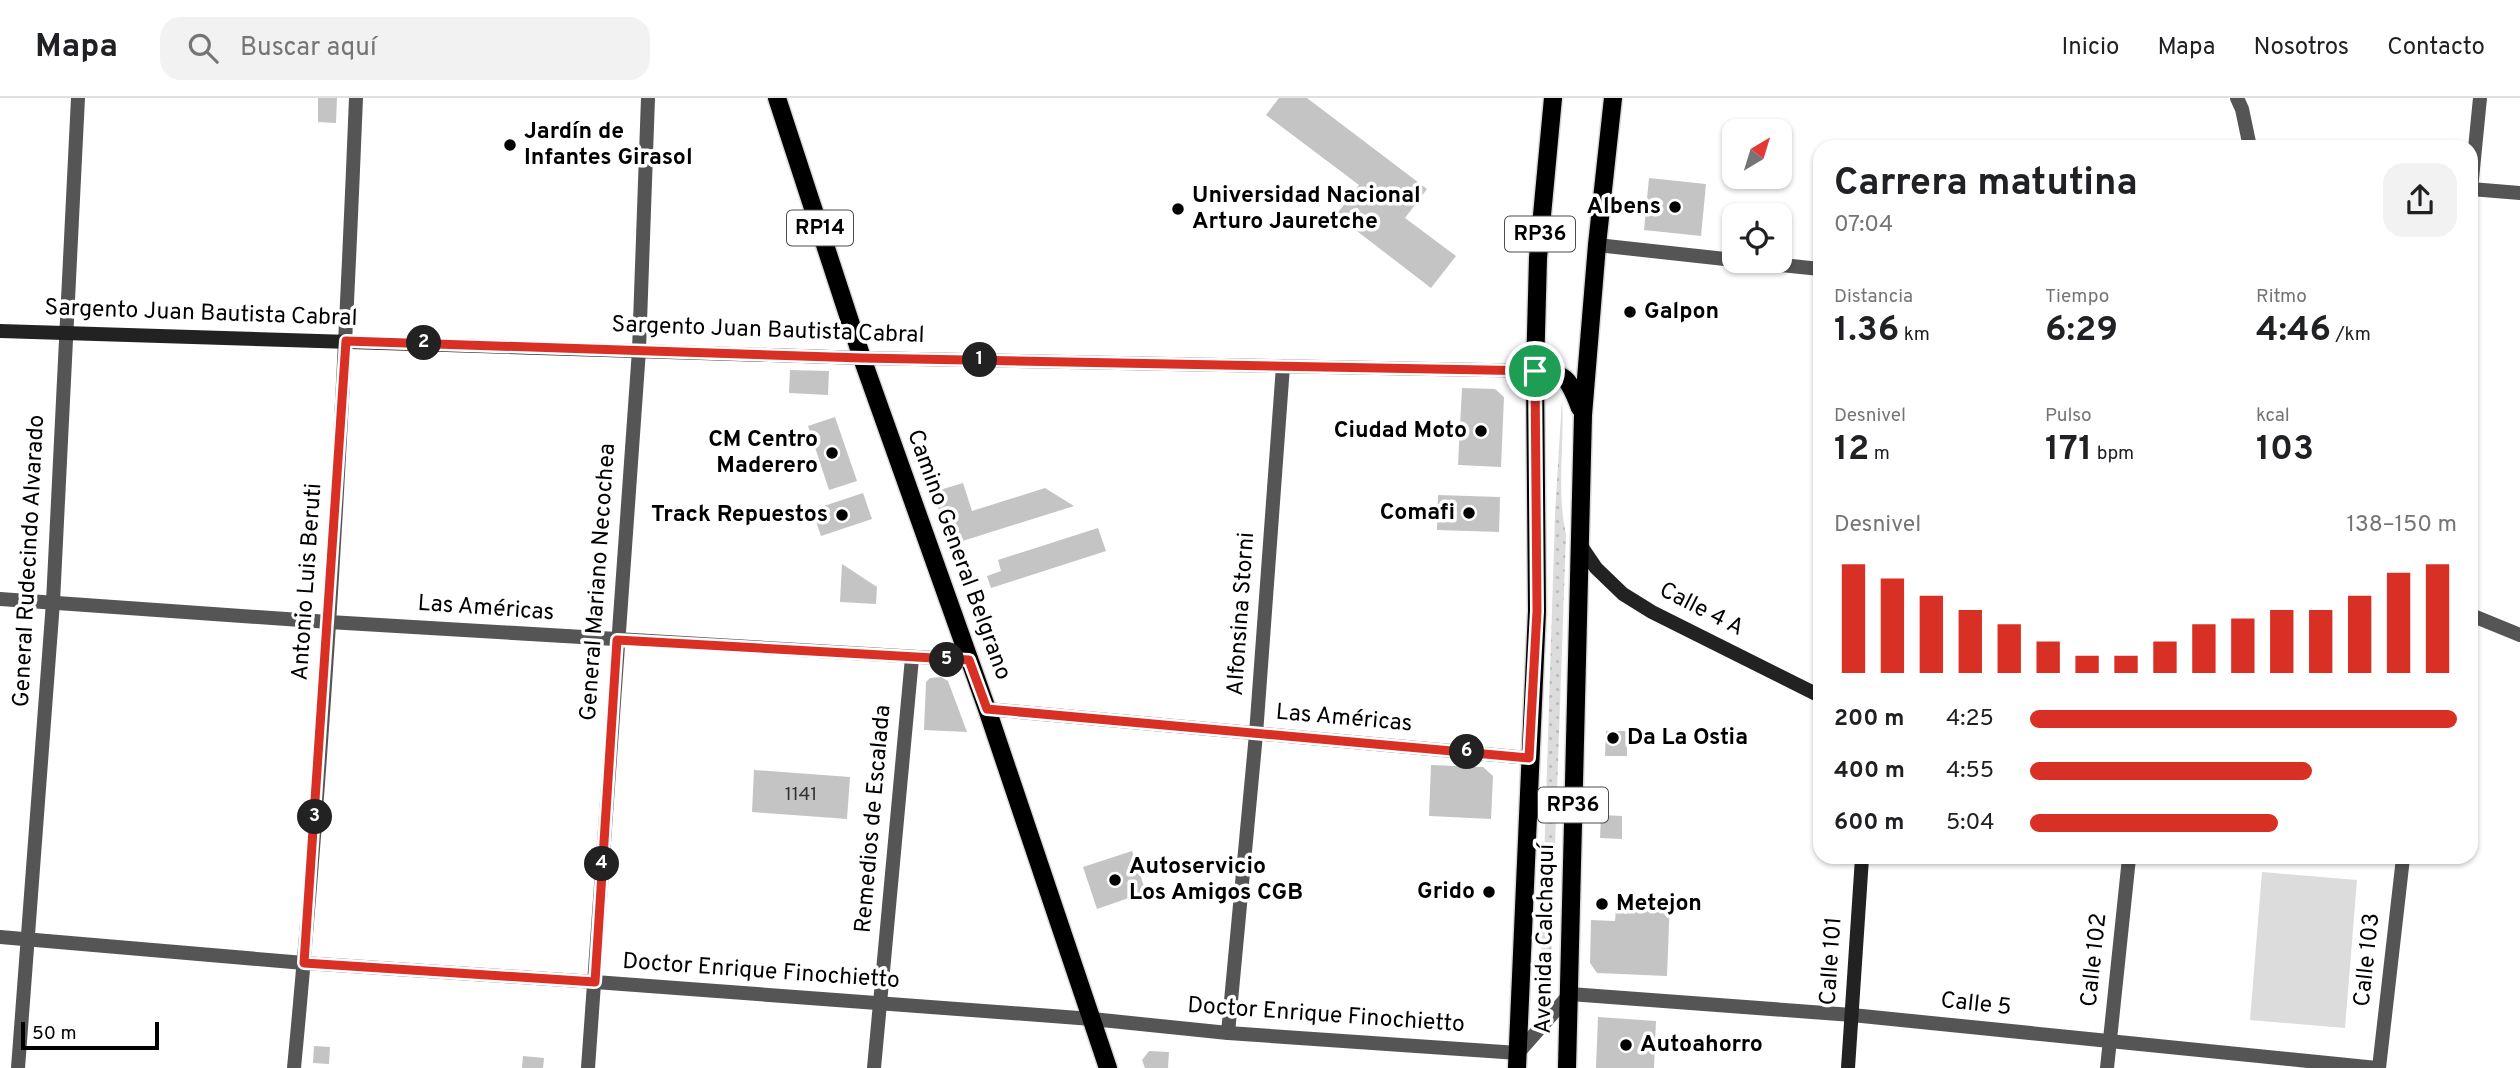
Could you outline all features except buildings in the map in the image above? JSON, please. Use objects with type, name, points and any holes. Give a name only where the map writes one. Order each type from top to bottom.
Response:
[{"type":"main road","name":"Camino General Belgrano","points":[[777,98],[862,358],[987,709],[1108,1068]]},
{"type":"main road","name":"Avenida Calchaquí","points":[[1518,1060],[1537,611],[1535,371],[1538,258],[1553,98]]},
{"type":"main road","name":"Avenida Calchaquí","points":[[1567,1068],[1583,415],[1597,245],[1614,98]]},
{"type":"main road","points":[[1535,371],[1553,372],[1565,378],[1571,385],[1583,415]]},
{"type":"street","name":"General Rudecindo Alvarado","points":[[18,1068],[52,601],[78,98]]},
{"type":"street","name":"Antonio Luis Beruti","points":[[294,1068],[329,622],[346,341],[356,98]]},
{"type":"street","name":"General Mariano Necochea","points":[[588,1068],[639,350],[648,98]]},
{"type":"street","points":[[2237,98],[2242,108],[2249,140]]},
{"type":"street","points":[[2476,140],[2480,98]]},
{"type":"street","points":[[2478,190],[2520,193]]},
{"type":"street","points":[[1597,245],[1722,259]]},
{"type":"street","points":[[1792,266],[1813,268]]},
{"type":"street","name":"Sargento Juan Bautista Cabral","points":[[0,331],[862,358],[1535,371]]},
{"type":"street","name":"Alfonsina Storni","points":[[1228,1032],[1256,734],[1283,366]]},
{"type":"street","name":"Calle 4 A","points":[[1579,543],[1596,568],[1623,594],[1652,612],[1813,692]]},
{"type":"street","name":"Las Américas","points":[[0,599],[912,659],[969,660]]},
{"type":"street","points":[[2478,618],[2520,635]]},
{"type":"street","name":"Remedios de Escalada","points":[[874,1068],[912,659]]},
{"type":"street","name":"Las Américas","points":[[987,709],[1529,758]]},
{"type":"street","name":"Calle 101","points":[[1848,1068],[1862,864]]},
{"type":"street","name":"Calle 102","points":[[2107,1068],[2125,864]]},
{"type":"street","name":"Calle 103","points":[[2378,1068],[2402,864]]},
{"type":"street","name":"Doctor Enrique Finochietto","points":[[0,937],[304,963],[1091,1020],[1518,1060]]},
{"type":"street","points":[[1518,1060],[1570,994]]},
{"type":"street","name":"Calle 5","points":[[1570,994],[1852,1015],[2378,1068]]},
{"type":"shaded area","points":[[1562,399],[1561,484],[1566,534],[1550,991],[1540,990],[1555,514]]},
{"type":"shaded area","points":[[2262,872],[2357,880],[2345,1028],[2250,1020]]},
{"type":"place","name":"Jardín de Infantes Girasol","points":[[510,145]]},
{"type":"place","name":"Albens","points":[[1675,207]]},
{"type":"place","name":"Universidad Nacional Arturo Jauretche","points":[[1178,209]]},
{"type":"place","name":"Galpon","points":[[1630,312]]},
{"type":"place","name":"Ciudad Moto","points":[[1481,431]]},
{"type":"place","name":"CM Centro Maderero","points":[[832,453]]},
{"type":"place","name":"Comafi","points":[[1469,513]]},
{"type":"place","name":"Track Repuestos","points":[[842,515]]},
{"type":"place","name":"Da La Ostia","points":[[1613,738]]},
{"type":"place","name":"Autoservicio Los Amigos CGB","points":[[1115,880]]},
{"type":"place","name":"Grido","points":[[1489,892]]},
{"type":"place","name":"Metejon","points":[[1602,904]]},
{"type":"place","name":"Autoahorro","points":[[1626,1045]]},
{"type":"route","points":[[346,341],[862,358],[1535,371],[1537,611],[1529,758],[987,709],[969,660],[912,659],[617,640],[595,982],[304,963],[346,341]]}]
